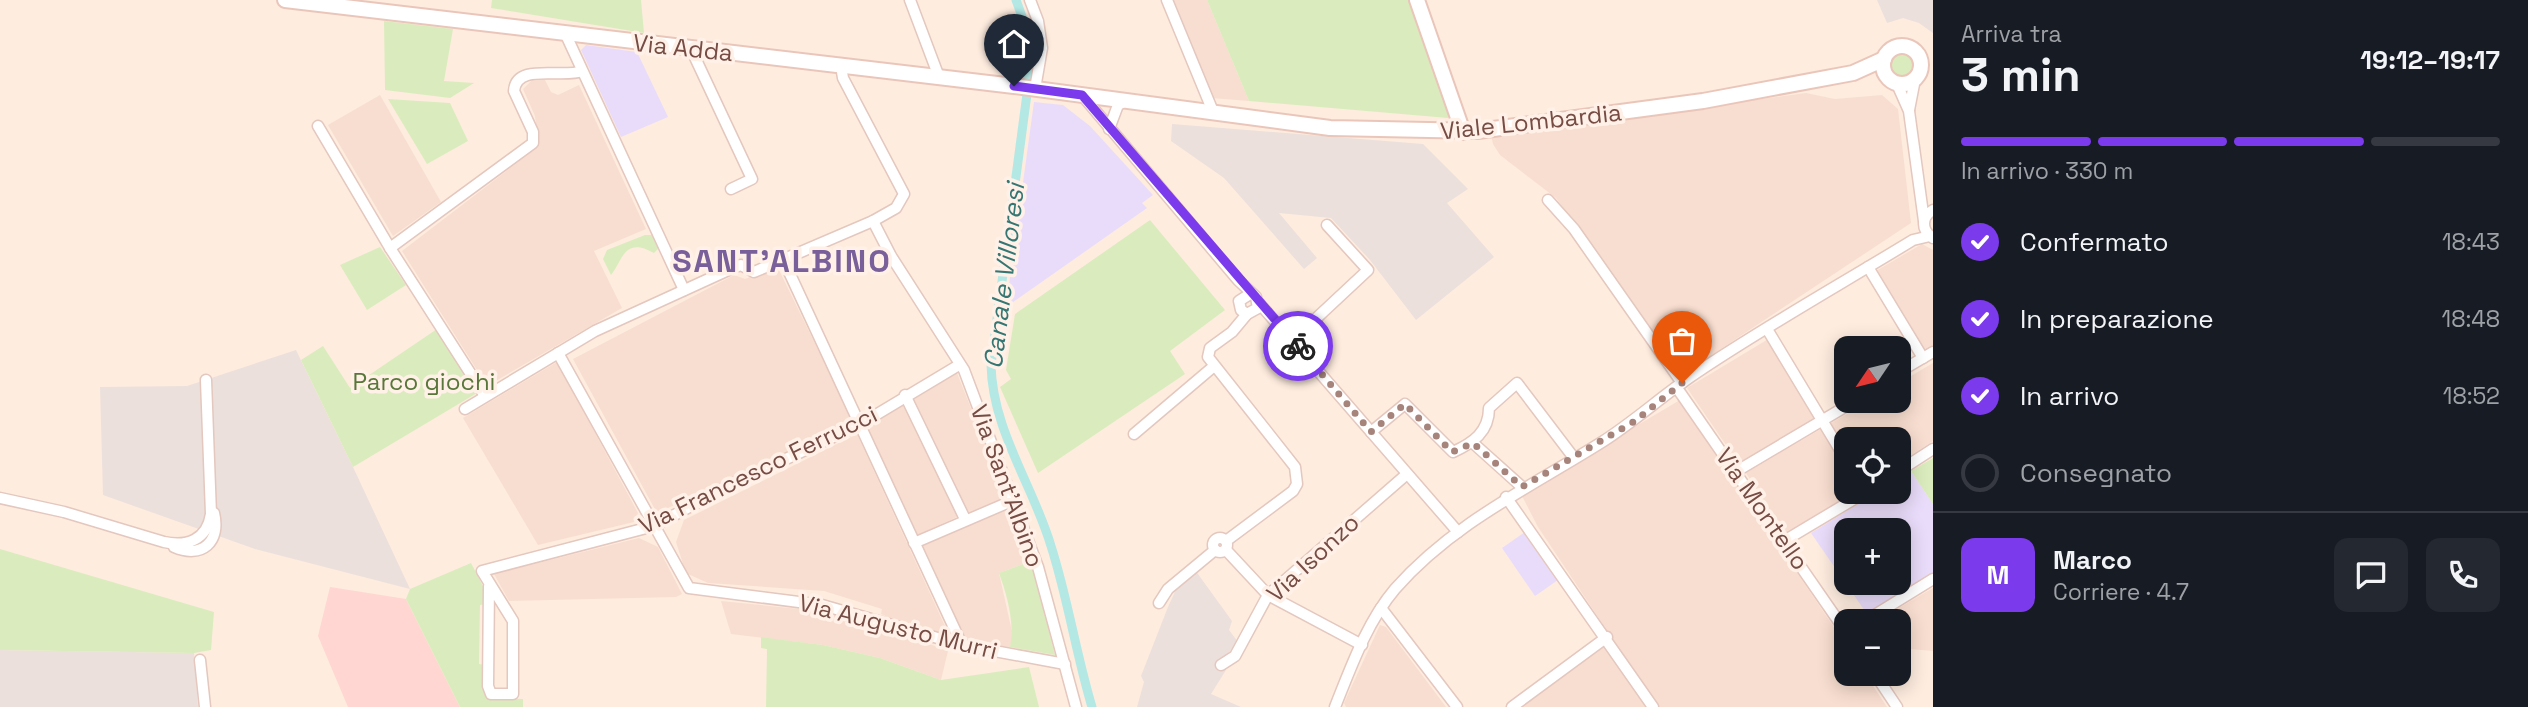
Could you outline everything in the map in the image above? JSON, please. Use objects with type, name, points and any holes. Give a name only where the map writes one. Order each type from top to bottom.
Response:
[{"type":"main road","name":"Via Adda","points":[[285,0],[393,6],[566,35],[1082,95]]},
{"type":"main road","points":[[1417,0],[1462,132]]},
{"type":"main road","points":[[1900,47],[1907,47],[1926,57],[1923,74],[1893,81],[1884,70],[1888,53],[1900,47]]},
{"type":"main road","name":"Viale Lombardia","points":[[1082,95],[1330,128],[1462,132],[1642,111],[1853,73],[1885,59]]},
{"type":"main road","name":"Viale Lombardia","points":[[1853,73],[1893,81]]},
{"type":"street","points":[[910,0],[939,77]]},
{"type":"street","points":[[1030,0],[1038,21],[1042,48],[1032,89]]},
{"type":"street","points":[[1167,0],[1214,114]]},
{"type":"street","points":[[566,35],[684,290]]},
{"type":"street","points":[[691,50],[752,179],[731,188]]},
{"type":"street","points":[[465,409],[595,331],[639,310],[741,265],[754,272],[897,208],[904,194],[843,78],[841,66]]},
{"type":"street","points":[[390,248],[533,142],[533,132],[514,91],[519,79],[525,75],[570,75],[582,72]]},
{"type":"street","points":[[1909,111],[1923,74]]},
{"type":"street","points":[[1339,704],[1362,645],[1381,608],[1396,588],[1458,532],[1522,487],[1596,449],[1679,385],[1768,329],[1913,240],[1932,238],[1924,223],[1909,111],[1893,81]]},
{"type":"street","points":[[1082,95],[1238,280],[1248,312]]},
{"type":"street","points":[[1109,129],[1118,106],[1126,101]]},
{"type":"street","points":[[318,126],[390,248],[485,396]]},
{"type":"street","points":[[1920,186],[1933,204]]},
{"type":"street","name":"Via Montello","points":[[1548,200],[1574,229],[1834,614]]},
{"type":"street","points":[[1913,240],[1933,209]]},
{"type":"street","name":"Via Sant'Albino","points":[[873,221],[891,256],[959,365],[1038,566],[1076,707]]},
{"type":"street","points":[[1293,341],[1368,270],[1327,225]]},
{"type":"street","points":[[783,260],[962,645]]},
{"type":"street","points":[[1868,267],[1923,358]]},
{"type":"street","points":[[1159,603],[1168,589],[1293,491],[1298,475],[1295,467],[1213,367],[1208,357],[1208,350],[1248,312],[1256,297],[1245,296]]},
{"type":"street","points":[[1248,312],[1274,319],[1458,532]]},
{"type":"street","points":[[1768,329],[1834,440]]},
{"type":"street","points":[[1911,365],[1933,352]]},
{"type":"street","points":[[558,353],[654,526]]},
{"type":"street","name":"Via Francesco Ferrucci","points":[[489,586],[488,687],[491,694],[513,694],[513,621],[482,571],[654,526],[730,485],[859,425],[959,365]]},
{"type":"street","points":[[1135,434],[1213,367]]},
{"type":"street","points":[[0,498],[64,512],[189,552],[208,546],[216,529],[211,502],[206,380]]},
{"type":"street","points":[[1371,432],[1405,404],[1452,452],[1473,443],[1489,422],[1489,408],[1517,383],[1574,458]]},
{"type":"street","points":[[905,395],[965,519]]},
{"type":"street","points":[[1737,471],[1837,413]]},
{"type":"street","points":[[1473,443],[1522,487]]},
{"type":"street","points":[[1911,463],[1933,449]]},
{"type":"street","name":"Via Isonzo","points":[[1222,665],[1235,656],[1268,595],[1407,474]]},
{"type":"street","points":[[1506,497],[1607,637],[1653,707]]},
{"type":"street","points":[[914,543],[1014,500]]},
{"type":"street","points":[[1784,541],[1846,504]]},
{"type":"street","name":"Via Augusto Murri","points":[[654,526],[689,588],[849,611],[962,645],[1065,664]]},
{"type":"street","points":[[1222,547],[1268,595],[1362,645]]},
{"type":"street","points":[[1884,609],[1933,579]]},
{"type":"street","points":[[1381,608],[1457,707]]},
{"type":"street","points":[[1512,707],[1607,637]]},
{"type":"street","points":[[200,660],[205,707]]},
{"type":"street","points":[[1883,686],[1897,707]]},
{"type":"shaded area","points":[[1170,0],[1207,0],[1249,101],[1211,98]]},
{"type":"shaded area","points":[[1877,0],[1933,0],[1933,33],[1919,23],[1903,18],[1887,23]]},
{"type":"shaded area","points":[[586,45],[637,52],[668,117],[621,137],[581,50]]},
{"type":"shaded area","points":[[533,79],[545,80],[551,92],[558,95],[579,85],[646,229],[594,251],[622,308],[487,386],[402,251],[539,146],[535,116],[523,89]]},
{"type":"shaded area","points":[[1806,93],[1835,99],[1882,95],[1898,109],[1911,223],[1683,374],[1556,198],[1500,155],[1491,135]]},
{"type":"shaded area","points":[[380,95],[441,202],[393,236],[328,125]]},
{"type":"shaded area","points":[[1034,102],[1063,105],[1090,126],[1153,195],[1142,203],[1147,208],[1006,307]]},
{"type":"shaded area","points":[[1172,124],[1423,144],[1468,189],[1447,203],[1494,257],[1416,320],[1370,260],[1331,218],[1279,213],[1317,258],[1304,269],[1224,178],[1171,141]]},
{"type":"shaded area","points":[[1922,244],[1933,250],[1933,347],[1925,352],[1876,271]]},
{"type":"shaded area","points":[[777,266],[854,423],[657,513],[573,359],[734,275],[745,279]]},
{"type":"shaded area","points":[[1770,338],[1820,415],[1739,464],[1687,388]]},
{"type":"shaded area","points":[[296,350],[410,589],[255,549],[103,495],[100,387],[187,386]]},
{"type":"shaded area","points":[[557,362],[638,513],[634,522],[538,545],[463,418]]},
{"type":"shaded area","points":[[1933,363],[1933,441],[1911,455],[1911,427],[1834,427],[1834,504],[1785,535],[1746,473],[1848,413],[1911,413],[1911,376]]},
{"type":"shaded area","points":[[957,373],[1006,497],[966,514],[913,400]]},
{"type":"shaded area","points":[[1680,400],[1834,627],[1834,686],[1873,686],[1887,707],[1658,707],[1538,527],[1521,494]]},
{"type":"shaded area","points":[[903,401],[957,517],[915,536],[864,423]]},
{"type":"shaded area","points":[[857,434],[950,637],[890,618],[881,614],[882,609],[824,591],[708,583],[685,570],[676,542],[684,520]]},
{"type":"shaded area","points":[[1911,471],[1933,504],[1933,574],[1911,587],[1911,518],[1836,518],[1858,504],[1911,504]]},
{"type":"shaded area","points":[[1010,507],[1031,561],[999,573],[1013,636],[1010,647],[967,642],[923,546]]},
{"type":"shaded area","points":[[1834,519],[1834,566],[1811,533]]},
{"type":"shaded area","points":[[1525,532],[1558,580],[1535,596],[1502,548]]},
{"type":"shaded area","points":[[639,538],[658,547],[682,594],[676,597],[509,601],[494,574]]},
{"type":"shaded area","points":[[1195,570],[1232,621],[1229,630],[1238,642],[1221,661],[1226,670],[1211,694],[1241,707],[1137,707],[1144,682],[1141,676],[1168,607],[1178,585]]},
{"type":"shaded area","points":[[330,587],[406,599],[460,707],[348,707],[318,636]]},
{"type":"shaded area","points":[[1933,588],[1933,651],[1911,649],[1911,609],[1897,609]]},
{"type":"shaded area","points":[[1854,595],[1898,595],[1875,609],[1864,609]]},
{"type":"shaded area","points":[[721,601],[830,612],[890,629],[948,651],[941,680],[880,658],[823,645],[731,634]]},
{"type":"shaded area","points":[[1380,625],[1386,627],[1446,707],[1346,707],[1344,703]]},
{"type":"shaded area","points":[[1604,644],[1646,707],[1521,707]]},
{"type":"shaded area","points":[[0,650],[194,653],[198,707],[0,707]]},
{"type":"green space","points":[[492,0],[641,0],[644,33],[491,8]]},
{"type":"green space","points":[[1207,0],[1413,0],[1452,110],[1448,118],[1249,101]]},
{"type":"green space","points":[[384,21],[453,29],[444,81],[474,83],[450,98],[385,90]]},
{"type":"green space","points":[[1902,52],[1911,56],[1915,65],[1911,74],[1902,78],[1893,74],[1889,65],[1893,56]]},
{"type":"green space","points":[[388,99],[450,103],[468,141],[427,164]]},
{"type":"green space","points":[[1150,220],[1225,310],[1170,351],[1185,374],[1038,473],[1000,387],[1011,379],[1006,370],[1015,314]]},
{"type":"green space","points":[[645,235],[652,235],[658,249],[654,253],[644,248],[630,249],[611,275],[603,259],[607,250]]},
{"type":"green space","points":[[380,247],[406,285],[367,310],[340,265]]},
{"type":"green space","name":"Parco giochi","points":[[437,329],[477,393],[353,467],[301,360],[323,346],[350,388]]},
{"type":"green space","points":[[1933,458],[1933,504],[1911,471]]},
{"type":"green space","points":[[0,549],[214,612],[211,650],[194,653],[0,650]]},
{"type":"green space","points":[[1031,561],[1055,655],[1010,647],[1011,619],[999,573]]},
{"type":"green space","points":[[471,563],[485,590],[486,604],[480,605],[479,664],[485,665],[490,698],[523,699],[523,707],[460,707],[406,599],[410,589]]},
{"type":"green space","points":[[761,637],[823,645],[880,658],[941,680],[1029,667],[1039,707],[766,707],[767,649],[761,648]]},
{"type":"waterway","name":"Canale Villoresi","points":[[1016,0],[1028,33],[1027,94],[991,364],[993,388],[1006,435],[1051,546],[1092,707]]},
{"type":"way so far","points":[[1298,346],[1371,432],[1405,404],[1452,452],[1473,443],[1522,487],[1635,421],[1682,383]]},
{"type":"district","name":"SANT'ALBINO","points":[[782,261]]},
{"type":"route","points":[[1014,86],[1082,95],[1238,280],[1298,346]]}]
